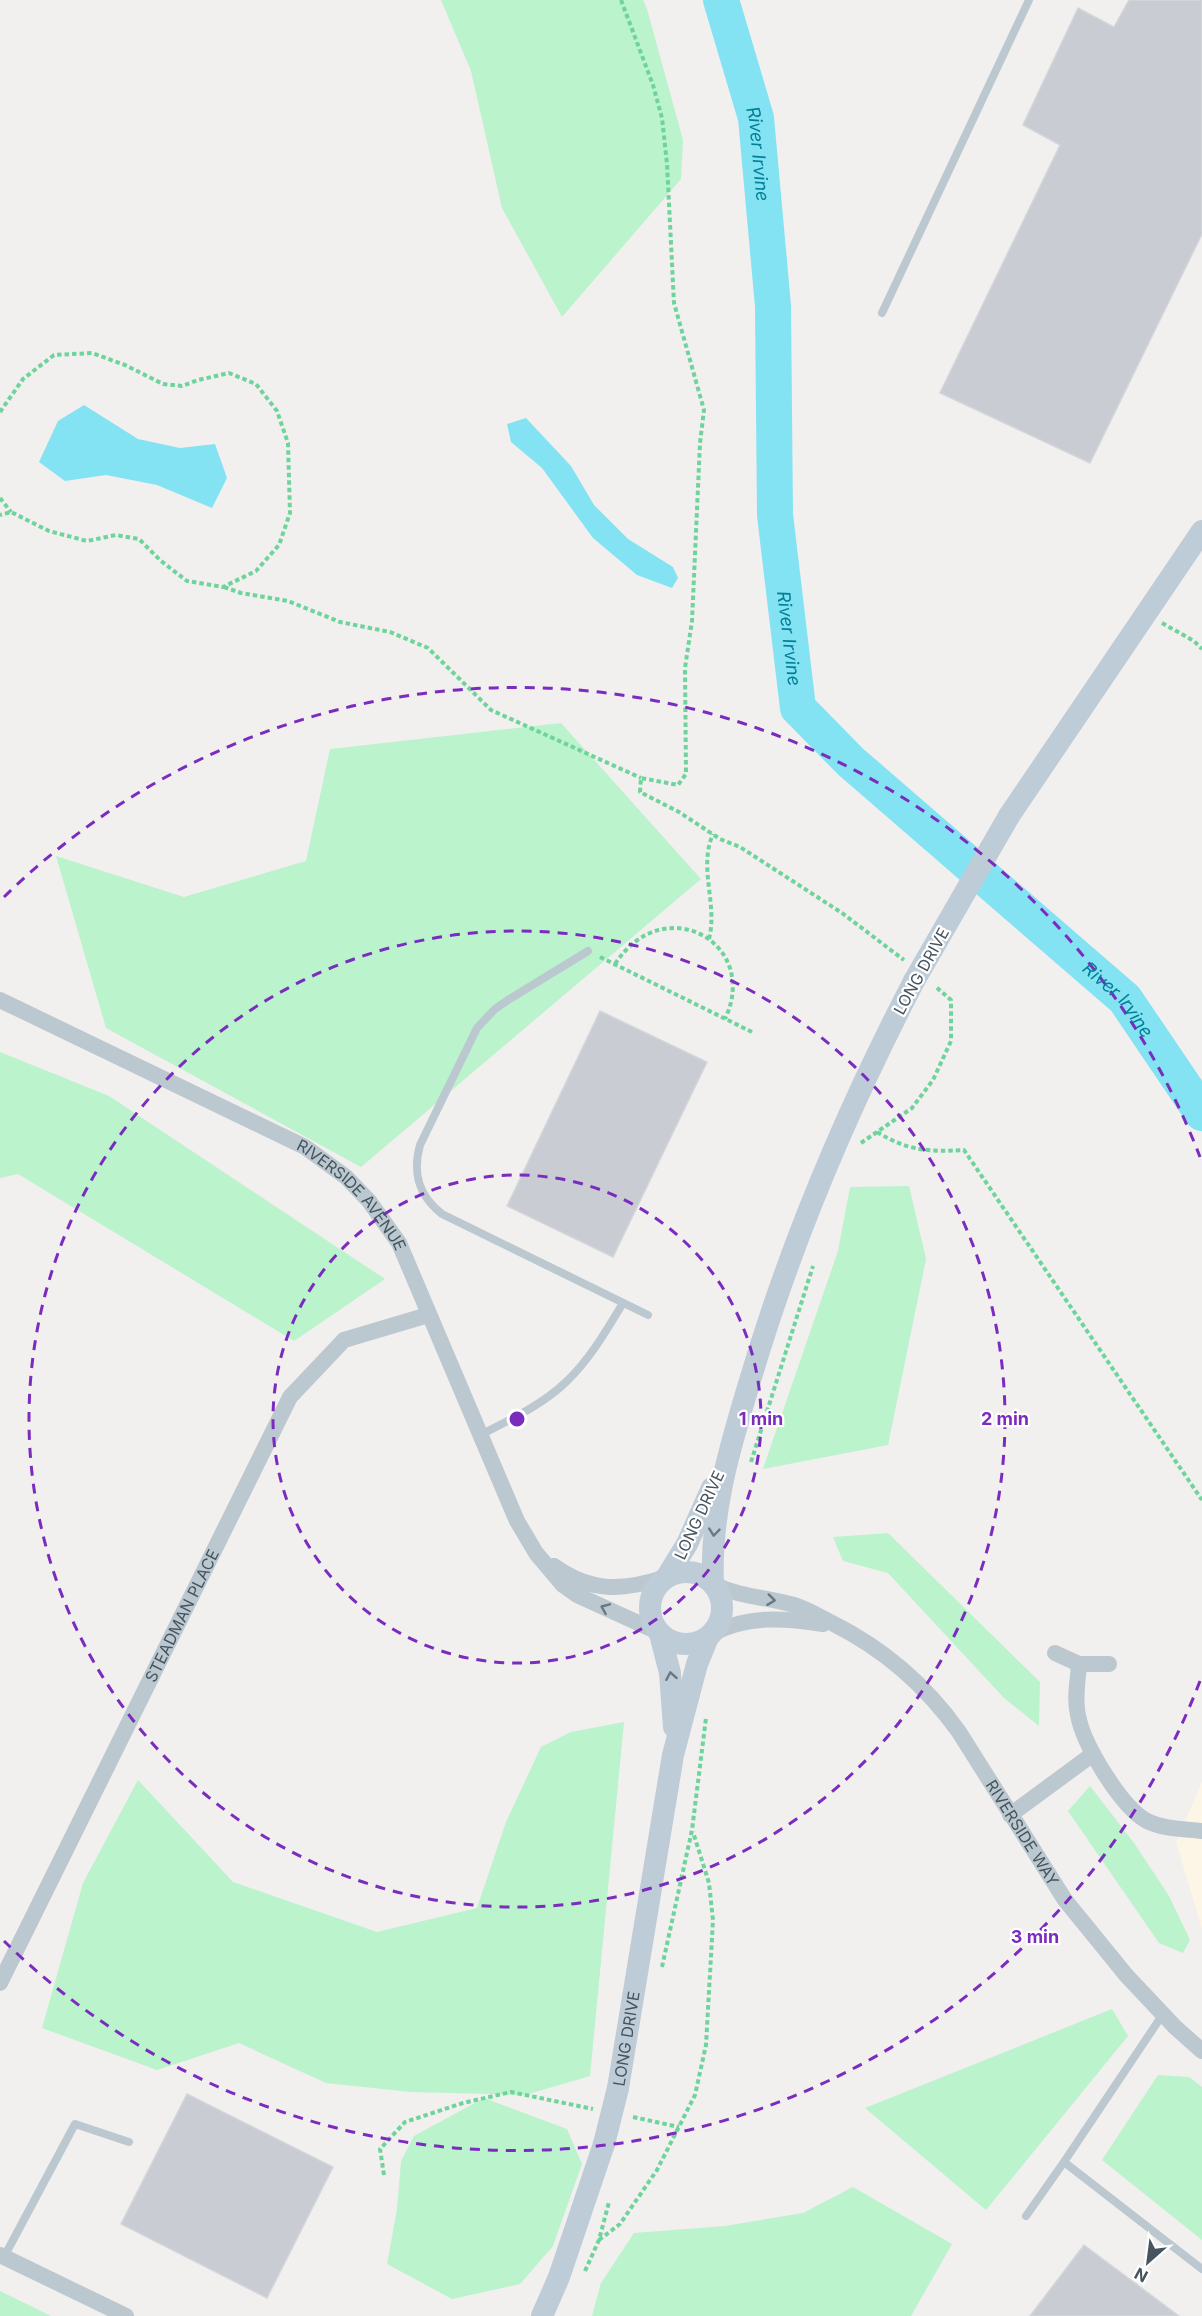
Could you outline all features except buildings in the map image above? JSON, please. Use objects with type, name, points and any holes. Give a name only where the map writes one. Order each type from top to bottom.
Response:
[{"type":"main road","name":"LONG DRIVE","points":[[714,1584],[713,1537],[727,1454],[761,1341],[818,1183],[874,1057],[914,981],[1009,816],[1202,531]]},
{"type":"main road","name":"LONG DRIVE","points":[[667,1576],[687,1544],[727,1454]]},
{"type":"main road","points":[[680,1571],[692,1572],[714,1584],[722,1605],[718,1625],[710,1635],[699,1642],[679,1644],[659,1633],[650,1615],[651,1596],[657,1585],[667,1576],[680,1571]]},
{"type":"main road","name":"LONG DRIVE","points":[[659,1633],[673,1690],[673,1755]]},
{"type":"main road","name":"LONG DRIVE","points":[[542,2315],[559,2277],[604,2144],[618,2088],[673,1755],[697,1664],[710,1635]]},
{"type":"street","name":"RIVERSIDE AVENUE","points":[[0,1000],[304,1147],[346,1177],[369,1202],[399,1243],[517,1521],[536,1553],[563,1585],[577,1595],[659,1633]]},
{"type":"street","name":"STEADMAN PLACE","points":[[0,1983],[290,1397],[344,1340],[428,1315]]},
{"type":"street","name":"RIVERSIDE AVENUE","points":[[536,1553],[565,1574],[584,1583],[602,1587],[634,1586],[667,1576]]},
{"type":"street","name":"RIVERSIDE WAY","points":[[714,1584],[745,1596],[797,1606],[839,1626],[891,1658],[927,1691],[959,1732],[1065,1900],[1126,1975],[1202,2051]]},
{"type":"street","name":"RIVERSIDE WAY","points":[[710,1635],[740,1622],[758,1620],[795,1620],[839,1626]]},
{"type":"street","points":[[1054,1653],[1079,1664],[1109,1664]]},
{"type":"street","points":[[1079,1664],[1076,1693],[1077,1713],[1082,1732],[1093,1754],[1131,1809],[1148,1821],[1165,1826],[1202,1830]]},
{"type":"street","points":[[1010,1815],[1093,1754]]},
{"type":"street","points":[[2,2256],[126,2316]]},
{"type":"lane","points":[[882,313],[1029,0]]},
{"type":"lane","points":[[588,951],[507,1000],[477,1028],[420,1145],[416,1167],[417,1180],[430,1204],[442,1214],[648,1316]]},
{"type":"lane","points":[[480,1436],[530,1408],[565,1382],[591,1354],[623,1303]]},
{"type":"lane","points":[[1026,2216],[1163,2014]]},
{"type":"lane","points":[[2,2256],[75,2124],[129,2142]]},
{"type":"lane","points":[[1064,2162],[1202,2269]]},
{"type":"path","points":[[0,498],[11,512],[49,531],[87,541],[116,535],[139,539],[160,561],[187,581],[223,586],[241,593],[288,601],[340,622],[390,632],[428,648],[491,710],[641,778],[678,785],[686,774],[685,668],[692,621],[700,443],[704,410],[674,303],[667,164],[662,118],[621,0]]},
{"type":"path","points":[[0,412],[23,379],[54,355],[92,353],[125,365],[163,384],[182,386],[229,373],[256,384],[277,411],[288,443],[290,513],[279,545],[256,571],[223,586]]},
{"type":"path","points":[[0,515],[11,512]]},
{"type":"path","points":[[1156,620],[1194,641],[1202,649]]},
{"type":"path","points":[[641,778],[640,792],[740,848],[885,944]]},
{"type":"path","points":[[710,939],[712,920],[706,858],[713,834]]},
{"type":"path","points":[[615,964],[627,948],[655,930],[666,927],[683,928],[701,934],[710,939],[723,954],[732,977],[733,999],[725,1019]]},
{"type":"path","points":[[588,951],[752,1032]]},
{"type":"path","points":[[860,1138],[857,1146],[912,1108],[933,1080],[951,1041],[951,1000]]},
{"type":"path","points":[[877,1132],[896,1144],[927,1152],[964,1150],[1202,1500]]},
{"type":"path","points":[[749,1468],[815,1260]]},
{"type":"path","points":[[661,1970],[692,1830],[706,1718],[701,1712]]},
{"type":"path","points":[[599,2240],[620,2224],[657,2170],[695,2095],[706,2045],[713,1920],[709,1883],[692,1830]]},
{"type":"path","points":[[384,2175],[380,2149],[405,2122],[463,2103],[510,2092],[602,2111]]},
{"type":"path","points":[[624,2115],[679,2127]]},
{"type":"shaded area","points":[[1202,1782],[1202,1929],[1176,1842]]},
{"type":"green space","points":[[441,0],[643,0],[647,9],[683,140],[681,179],[562,317],[502,208],[471,71]]},
{"type":"green space","points":[[561,723],[701,879],[361,1167],[106,1028],[56,856],[184,897],[306,861],[330,749]]},
{"type":"green space","points":[[0,1052],[109,1096],[385,1279],[294,1341],[18,1174],[0,1178]]},
{"type":"green space","points":[[909,1186],[926,1259],[888,1445],[763,1469],[838,1251],[850,1187]]},
{"type":"green space","points":[[888,1533],[1040,1682],[1039,1726],[1004,1698],[888,1573],[843,1561],[833,1537]]},
{"type":"green space","points":[[624,1722],[590,2076],[525,2095],[411,2092],[326,2083],[239,2043],[157,2070],[42,2028],[83,1883],[138,1780],[233,1882],[377,1932],[477,1908],[506,1822],[541,1747],[571,1732]]},
{"type":"green space","points":[[1090,1786],[1134,1843],[1169,1896],[1190,1940],[1183,1953],[1159,1943],[1068,1811]]},
{"type":"green space","points":[[1112,2009],[1128,2036],[986,2210],[865,2108]]},
{"type":"green space","points":[[1158,2075],[1189,2077],[1202,2087],[1202,2240],[1102,2160]]},
{"type":"green space","points":[[484,2098],[567,2129],[582,2164],[553,2246],[520,2284],[452,2299],[387,2264],[397,2209],[401,2161],[414,2136]]},
{"type":"green space","points":[[853,2187],[952,2244],[911,2316],[592,2316],[601,2283],[634,2233],[725,2226],[803,2213]]},
{"type":"green space","points":[[0,2291],[51,2316],[0,2316]]},
{"type":"water","points":[[84,405],[138,439],[180,448],[215,444],[227,478],[212,508],[157,485],[106,475],[65,481],[39,462],[58,421]]},
{"type":"water","points":[[526,418],[571,466],[594,505],[628,539],[673,567],[678,578],[672,588],[637,575],[593,538],[542,468],[511,442],[507,424]]},
{"type":"waterway","name":"River Irvine","points":[[721,0],[756,118],[773,306],[775,515],[798,708],[851,762],[1125,999],[1202,1113]]}]
